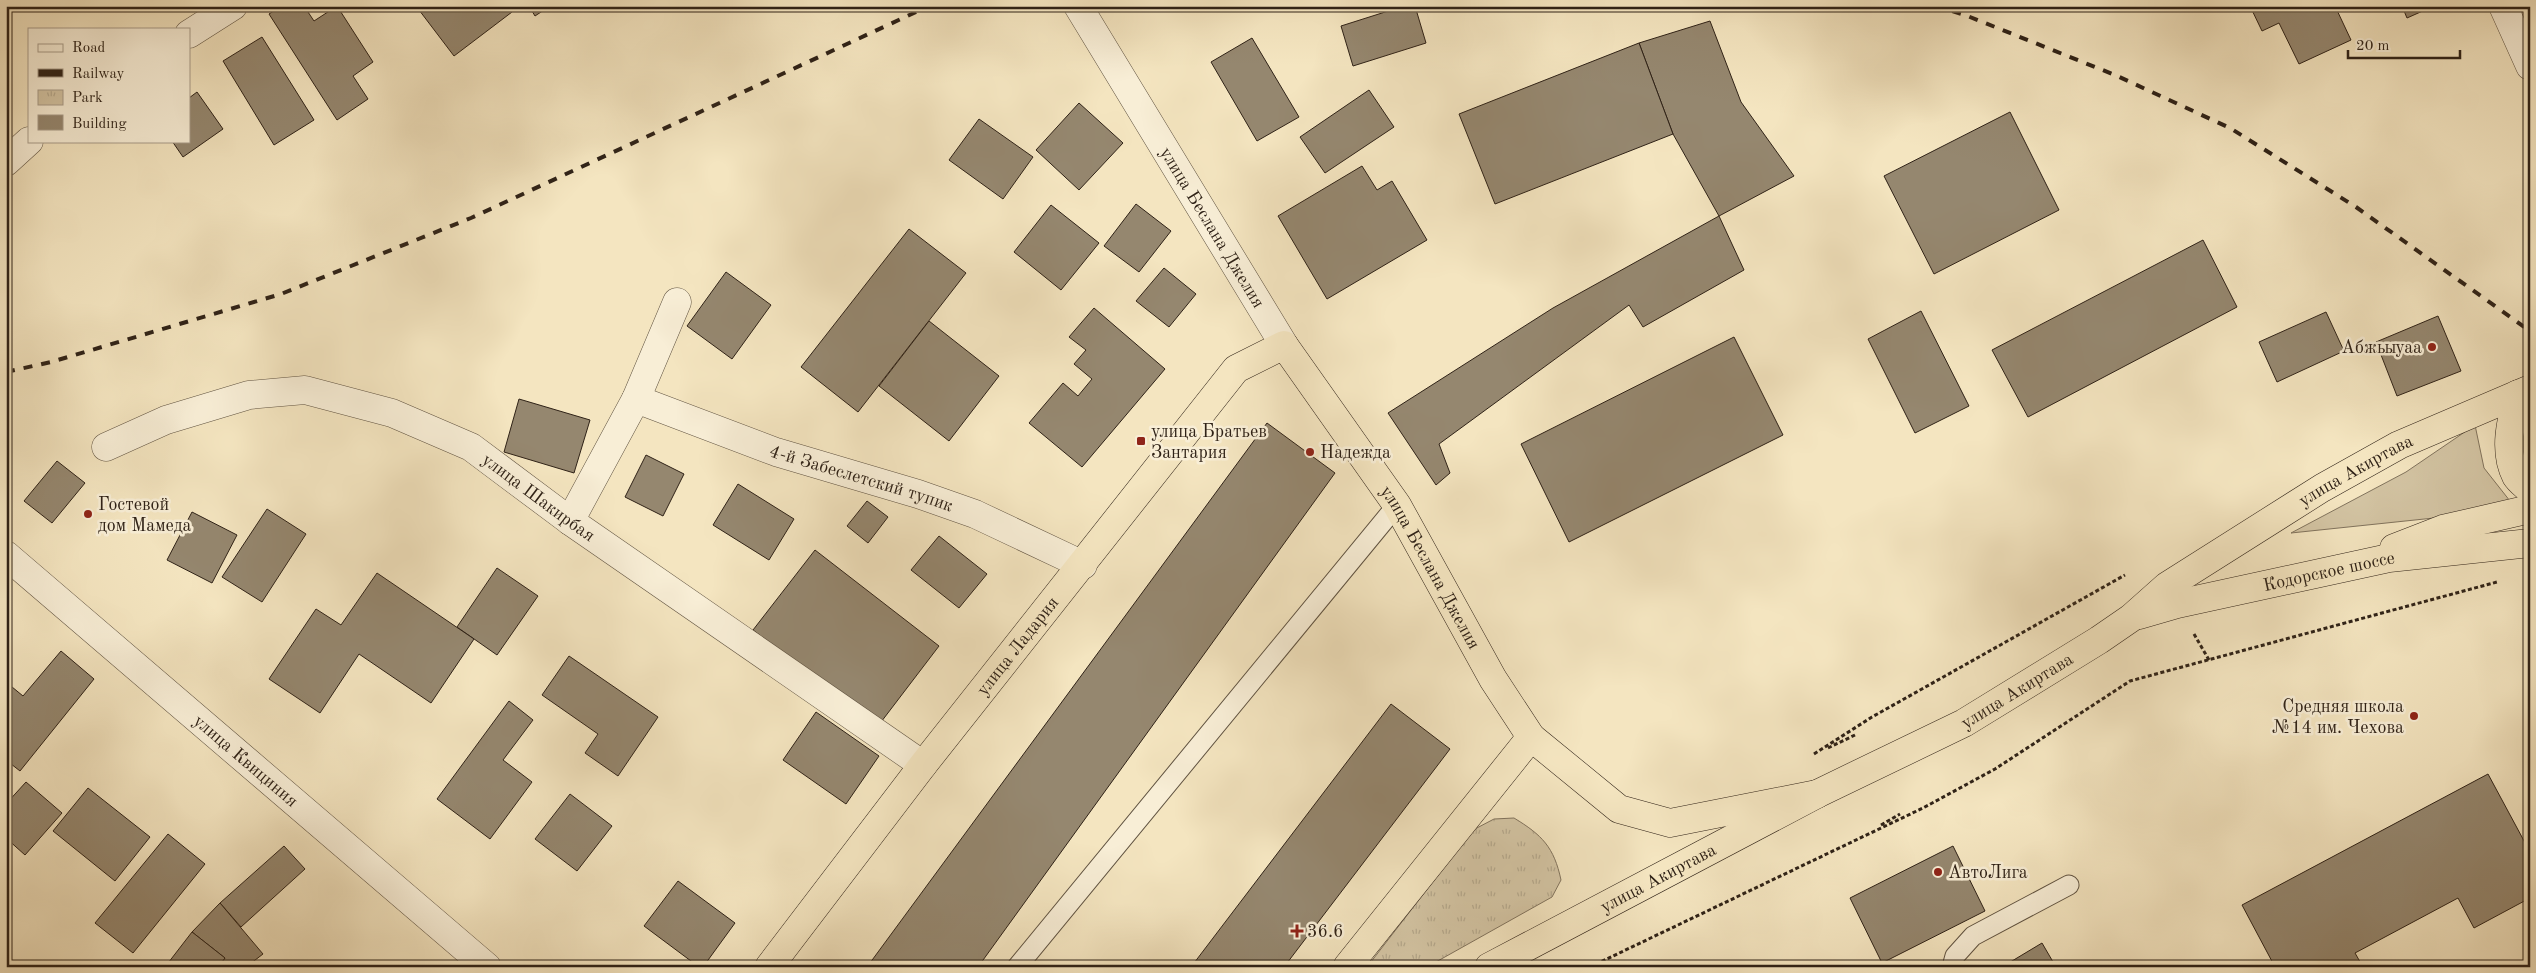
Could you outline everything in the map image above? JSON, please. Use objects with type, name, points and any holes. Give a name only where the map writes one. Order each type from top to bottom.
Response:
[{"type":"highway","name":"улица Беслана Джелия","points":[[1284,346],[1397,504],[1493,679],[1531,736],[1619,809],[1670,823],[1817,794]]},
{"type":"highway","name":"улица Ладария","points":[[769,967],[923,765],[1083,565],[1236,369],[1284,346]]},
{"type":"highway","points":[[2524,392],[2510,423],[2509,447],[2516,476],[2530,490]]},
{"type":"highway","name":"улица Акиртава","points":[[1489,967],[1817,794],[1964,723],[2131,618],[2168,586],[2322,488],[2399,446],[2524,392]]},
{"type":"highway","points":[[2349,566],[2443,528],[2530,509]]},
{"type":"highway","name":"Кодорское шоссе","points":[[2131,618],[2177,604],[2389,558],[2530,543]]},
{"type":"highway","points":[[1347,967],[1531,736]]},
{"type":"street","points":[[190,33],[233,6]]},
{"type":"street","name":"улица Беслана Джелия","points":[[1078,6],[1284,346]]},
{"type":"street","points":[[2503,6],[2530,66]]},
{"type":"street","points":[[6,162],[28,142]]},
{"type":"street","points":[[570,521],[636,399],[676,302]]},
{"type":"street","name":"улица Шакирбая","points":[[106,447],[166,420],[249,395],[305,390],[392,413],[471,447],[570,521],[923,765]]},
{"type":"street","name":"4-й Забеслетский тупик","points":[[636,399],[776,452],[918,494],[975,514],[1083,565]]},
{"type":"street","name":"улица Квициния","points":[[6,555],[487,967]]},
{"type":"lane","points":[[1017,967],[1397,504]]},
{"type":"lane","points":[[1952,967],[1955,956],[1973,936],[2069,885]]},
{"type":"path","points":[[1590,967],[1923,808],[1995,769],[2130,681],[2504,580]]},
{"type":"path","points":[[1814,754],[1854,735]]},
{"type":"path","points":[[1863,835],[1900,814]]},
{"type":"green space","points":[[2475,425],[2484,468],[2510,501],[2453,516],[2291,533],[2406,472]]},
{"type":"green space","points":[[1514,818],[1539,836],[1555,859],[1561,880],[1552,897],[1427,967],[1367,967],[1473,830],[1494,819]]},
{"type":"building","points":[[281,6],[304,6],[314,21],[337,6],[373,62],[353,76],[368,99],[337,120],[269,14]]},
{"type":"building","points":[[416,6],[508,6],[512,12],[454,56]]},
{"type":"building","points":[[529,6],[550,6],[535,16]]},
{"type":"building","points":[[1404,6],[1415,6],[1426,43],[1353,66],[1341,26]]},
{"type":"building","points":[[2250,6],[2335,6],[2351,40],[2299,64],[2279,23],[2262,31]]},
{"type":"building","points":[[2402,6],[2434,6],[2407,18]]},
{"type":"building","points":[[1710,21],[1741,102],[1794,176],[1719,216],[1673,134],[1639,43]]},
{"type":"building","points":[[262,37],[314,120],[274,145],[223,61]]},
{"type":"building","points":[[1252,38],[1299,117],[1257,141],[1211,62]]},
{"type":"building","points":[[1639,43],[1673,134],[1495,204],[1459,114]]},
{"type":"building","points":[[1369,90],[1394,127],[1325,173],[1300,137]]},
{"type":"building","points":[[197,92],[223,129],[183,157],[173,142],[190,142],[190,97]]},
{"type":"building","points":[[1079,103],[1123,143],[1079,190],[1036,150]]},
{"type":"building","points":[[2010,112],[2059,210],[1934,274],[1884,176]]},
{"type":"building","points":[[979,119],[1033,157],[1003,199],[949,160]]},
{"type":"building","points":[[1362,166],[1377,190],[1392,181],[1427,240],[1327,299],[1278,216]]},
{"type":"building","points":[[1136,204],[1171,231],[1139,272],[1104,246]]},
{"type":"building","points":[[1051,205],[1099,243],[1061,290],[1014,252]]},
{"type":"building","points":[[1719,216],[1744,270],[1643,327],[1629,305],[1439,444],[1450,473],[1436,485],[1388,413],[1553,308]]},
{"type":"building","points":[[909,229],[966,273],[858,412],[801,367]]},
{"type":"building","points":[[2203,240],[2237,307],[2028,417],[1992,350]]},
{"type":"building","points":[[1164,268],[1196,294],[1169,327],[1136,301]]},
{"type":"building","points":[[726,272],[771,305],[732,359],[687,326]]},
{"type":"building","points":[[1094,308],[1165,369],[1082,467],[1029,423],[1063,383],[1078,396],[1092,379],[1074,364],[1086,350],[1069,337]]},
{"type":"building","points":[[1921,311],[1969,406],[1915,433],[1868,339]]},
{"type":"building","points":[[2326,312],[2344,351],[2277,382],[2259,342]]},
{"type":"building","points":[[2438,316],[2461,371],[2397,396],[2376,342]]},
{"type":"building","points":[[929,321],[999,376],[949,441],[879,386]]},
{"type":"building","points":[[1734,337],[1783,435],[1569,542],[1521,444]]},
{"type":"building","points":[[519,399],[590,420],[574,473],[504,452]]},
{"type":"building","points":[[1267,423],[1335,473],[978,967],[867,967]]},
{"type":"building","points":[[646,455],[684,474],[663,516],[625,497]]},
{"type":"building","points":[[57,461],[85,483],[52,523],[24,501]]},
{"type":"building","points":[[738,484],[794,519],[769,560],[713,525]]},
{"type":"building","points":[[867,501],[888,517],[868,543],[847,526]]},
{"type":"building","points":[[267,509],[306,534],[262,602],[222,577]]},
{"type":"building","points":[[192,512],[237,535],[212,583],[167,560]]},
{"type":"building","points":[[939,536],[987,574],[959,608],[911,570]]},
{"type":"building","points":[[815,550],[939,646],[878,726],[753,630]]},
{"type":"building","points":[[497,568],[538,596],[497,655],[457,627]]},
{"type":"building","points":[[377,573],[474,639],[431,703],[359,654],[320,713],[269,679],[316,609],[341,625]]},
{"type":"building","points":[[61,651],[94,679],[20,771],[6,760],[6,682],[23,696]]},
{"type":"building","points":[[569,656],[658,717],[618,776],[585,753],[598,734],[542,695]]},
{"type":"building","points":[[509,701],[533,720],[503,760],[532,782],[490,839],[437,799]]},
{"type":"building","points":[[1391,704],[1450,749],[1284,967],[1191,967]]},
{"type":"building","points":[[816,712],[879,756],[846,804],[783,760]]},
{"type":"building","points":[[2488,774],[2530,852],[2530,898],[2474,928],[2458,898],[2355,953],[2363,967],[2275,967],[2242,905]]},
{"type":"building","points":[[26,782],[62,813],[25,855],[6,838],[6,804]]},
{"type":"building","points":[[88,788],[150,837],[115,881],[53,831]]},
{"type":"building","points":[[570,794],[612,826],[577,871],[535,839]]},
{"type":"building","points":[[168,834],[205,864],[133,953],[95,923]]},
{"type":"building","points":[[284,846],[305,869],[241,927],[220,903]]},
{"type":"building","points":[[1953,846],[1985,911],[1882,963],[1850,898]]},
{"type":"building","points":[[678,881],[735,923],[703,967],[699,967],[644,926]]},
{"type":"building","points":[[220,903],[263,954],[246,967],[218,967],[225,958],[192,932]]},
{"type":"building","points":[[192,932],[225,958],[218,967],[165,967]]},
{"type":"building","points":[[2042,943],[2056,967],[2002,967]]},
{"type":"railway","points":[[6,372],[51,362],[281,294],[471,218],[929,6]]},
{"type":"railway","points":[[1935,6],[1965,15],[2115,75],[2230,128],[2356,207],[2530,331]]},
{"type":"place","name":"Абжьыуаа","points":[[2432,347]]},
{"type":"place","name":"улица Братьев Зантария","points":[[1141,441]]},
{"type":"place","name":"Надежда","points":[[1310,452]]},
{"type":"place","name":"Гостевой дом Мамеда","points":[[88,514]]},
{"type":"place","name":"Средняя школа №14 им. Чехова","points":[[2414,716]]},
{"type":"place","name":"АвтоЛига","points":[[1938,872]]},
{"type":"place","name":"36.6","points":[[1297,931]]}]
